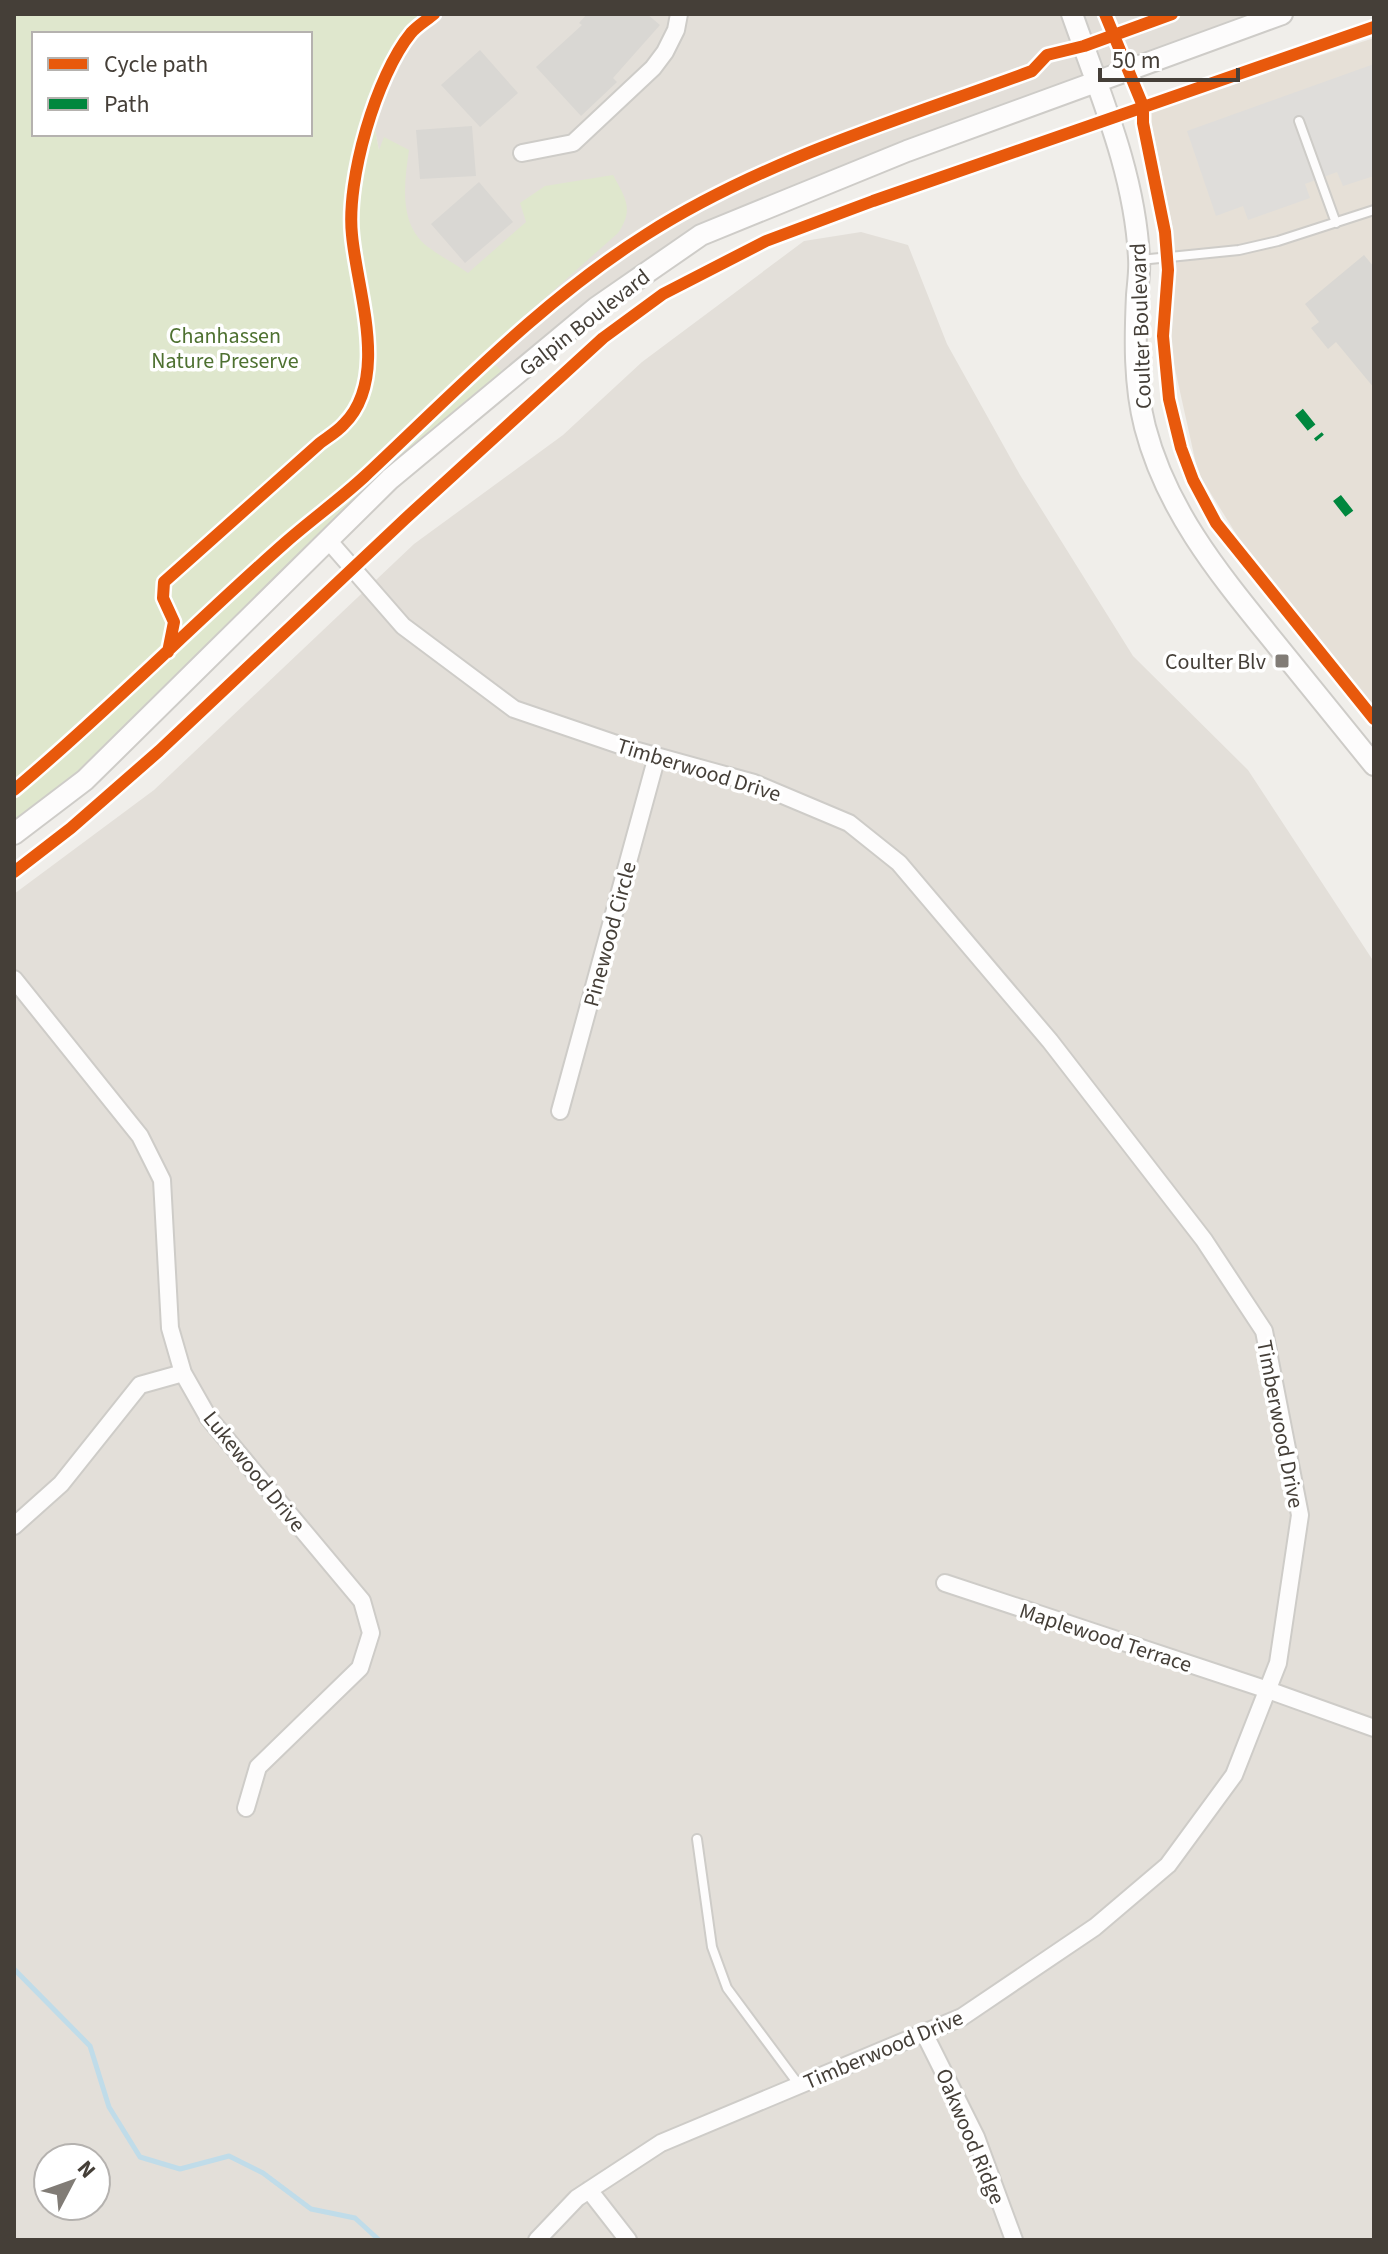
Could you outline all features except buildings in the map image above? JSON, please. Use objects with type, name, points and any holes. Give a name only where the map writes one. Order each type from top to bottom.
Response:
[{"type":"street","points":[[522,153],[573,143],[653,68],[676,30],[679,14]]},
{"type":"street","name":"Coulter Boulevard","points":[[1072,14],[1111,118],[1126,173],[1139,260],[1138,390],[1145,426],[1169,494],[1188,530],[1216,570],[1374,765]]},
{"type":"street","name":"Galpin Boulevard","points":[[14,834],[85,780],[390,479],[597,307],[701,235],[907,151],[1282,14]]},
{"type":"street","name":"Timberwood Drive","points":[[328,540],[403,626],[514,709],[657,756],[754,783],[849,823],[899,863],[1050,1041],[1204,1240],[1264,1331],[1300,1515],[1278,1663],[1268,1690],[1234,1775],[1168,1865],[1095,1927],[962,2017],[661,2143],[577,2198],[537,2240]]},
{"type":"street","name":"Pinewood Circle","points":[[560,1111],[657,756]]},
{"type":"street","name":"Lukewood Drive","points":[[14,979],[140,1136],[162,1180],[170,1328],[183,1373],[208,1417],[362,1601],[371,1633],[360,1668],[258,1767],[246,1808]]},
{"type":"street","points":[[14,1526],[61,1484],[140,1385],[183,1373]]},
{"type":"street","name":"Maplewood Terrace","points":[[945,1583],[1374,1728]]},
{"type":"street","name":"Oakwood Ridge","points":[[924,2033],[976,2137],[1014,2240]]},
{"type":"street","points":[[589,2190],[628,2240]]},
{"type":"lane","points":[[1299,121],[1336,223]]},
{"type":"lane","points":[[1139,260],[1239,250],[1374,210]]},
{"type":"lane","points":[[697,1839],[712,1947],[727,1988],[799,2085]]},
{"type":"shaded area","points":[[435,14],[1282,14],[705,233],[510,379],[453,326],[391,212],[372,115],[404,43]]},
{"type":"shaded area","points":[[1374,38],[1374,712],[1258,569],[1198,473],[1171,351],[1173,229],[1149,111]]},
{"type":"shaded area","points":[[1374,64],[1374,176],[1343,186],[1337,172],[1305,184],[1310,198],[1248,220],[1243,206],[1216,216],[1187,131]]},
{"type":"shaded area","points":[[861,232],[908,245],[947,344],[1020,475],[1133,656],[1248,770],[1374,962],[1374,2240],[14,2240],[14,894],[154,790],[414,544],[563,435],[642,362],[804,241]]},
{"type":"green space","name":"Chanhassen Nature Preserve","points":[[14,14],[435,14],[404,43],[372,115],[379,150],[384,137],[409,150],[406,204],[408,217],[420,240],[468,273],[526,222],[520,203],[545,186],[613,175],[626,204],[626,217],[618,233],[483,353],[510,379],[14,834]]},
{"type":"waterway","points":[[14,1969],[90,2046],[109,2107],[140,2157],[180,2169],[229,2156],[263,2173],[311,2209],[355,2218],[379,2240]]},
{"type":"marked path","points":[[1299,412],[1320,438]]},
{"type":"marked path","points":[[1337,498],[1355,521]]},
{"type":"cycle path","points":[[168,652],[174,622],[163,598],[164,582],[339,429],[358,405],[368,359],[364,307],[352,235],[351,212],[359,158],[375,101],[386,75],[413,30],[434,14]]},
{"type":"cycle path","points":[[1105,14],[1143,106],[1143,123],[1165,232],[1168,270],[1163,336],[1169,399],[1181,448],[1193,480],[1216,523],[1374,719]]},
{"type":"cycle path","points":[[14,790],[286,542],[364,477],[535,318],[608,260],[692,207],[786,162],[1032,71],[1047,55],[1084,46],[1172,14]]},
{"type":"cycle path","points":[[14,872],[71,828],[159,751],[603,338],[663,294],[766,241],[1374,27]]},
{"type":"place","name":"Coulter Blv","points":[[1282,661]]}]
